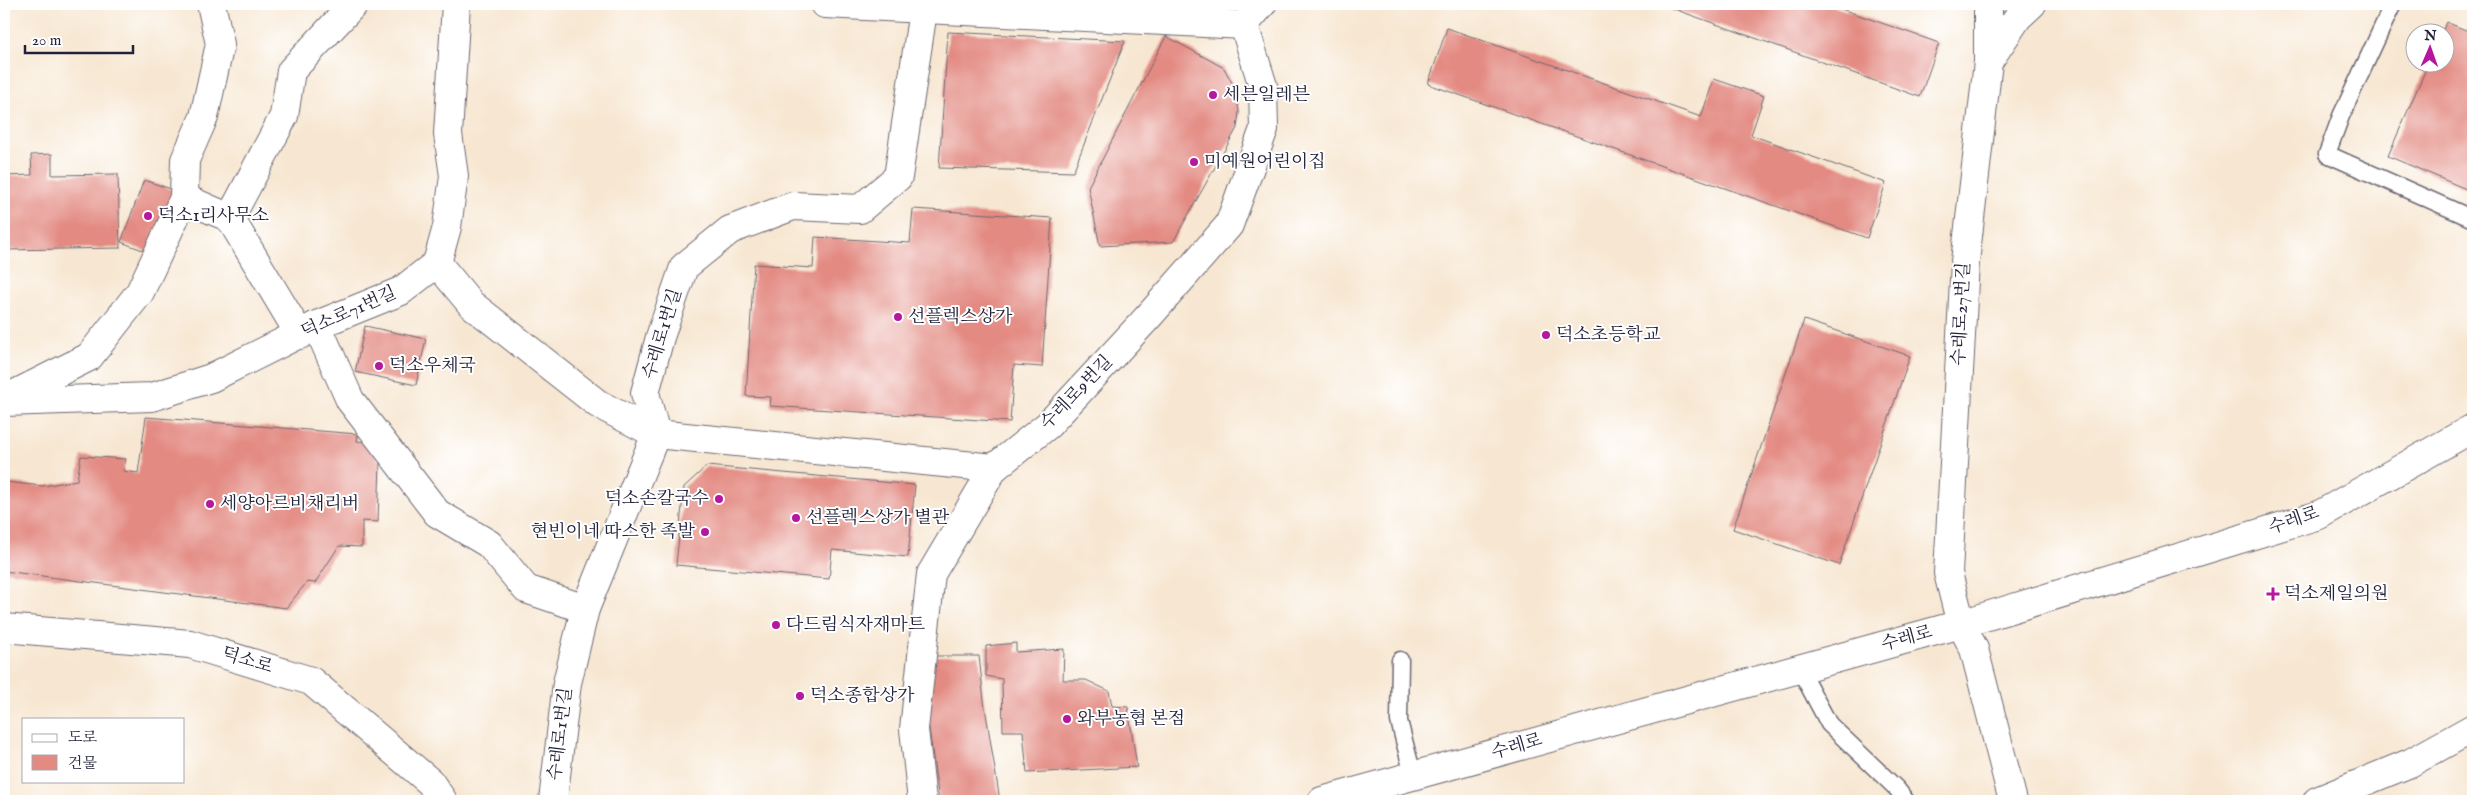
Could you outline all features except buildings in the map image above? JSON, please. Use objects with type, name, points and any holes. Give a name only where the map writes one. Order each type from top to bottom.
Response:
[{"type":"street","points":[[4,401],[89,357],[140,292],[184,198],[185,160],[204,117],[220,44],[211,4]]},
{"type":"street","points":[[230,218],[284,116],[291,71],[354,4]]},
{"type":"street","points":[[456,4],[448,134],[454,176],[447,226],[437,263],[471,304],[598,404],[656,434],[994,468]]},
{"type":"street","points":[[825,4],[923,7],[1244,25],[1262,4]]},
{"type":"street","name":"수레로27번길","points":[[1988,4],[1988,62],[1965,262],[1948,573],[1961,624],[1974,649],[2013,801]]},
{"type":"street","points":[[1988,62],[2018,17],[2032,4]]},
{"type":"street","name":"수레로1번길","points":[[553,801],[567,683],[585,609],[656,434],[645,393],[660,337],[684,267],[730,230],[793,206],[860,209],[898,177],[923,7]]},
{"type":"street","name":"수레로9번길","points":[[922,801],[914,729],[931,574],[994,468],[1048,425],[1149,316],[1229,225],[1264,129],[1263,86],[1244,25]]},
{"type":"street","points":[[184,198],[230,218],[308,330],[350,400],[437,513],[489,544],[526,589],[585,609]]},
{"type":"street","name":"덕소로71번길","points":[[4,401],[152,396],[211,378],[308,330],[401,291],[437,263]]},
{"type":"street","name":"수레로","points":[[1322,801],[1961,624],[2319,515],[2473,428]]},
{"type":"street","name":"덕소로","points":[[4,628],[190,644],[311,681],[430,782],[444,801]]},
{"type":"street","points":[[2317,801],[2410,763],[2473,728]]},
{"type":"lane","points":[[2393,4],[2341,116],[2327,154],[2473,219]]},
{"type":"lane","points":[[1400,660],[1399,721],[1413,776]]},
{"type":"lane","points":[[1799,668],[1829,724],[1897,789],[1906,801]]},
{"type":"place","name":"세븐일레븐","points":[[1213,95]]},
{"type":"place","name":"미예원어린이집","points":[[1194,162]]},
{"type":"place","name":"덕소1리사무소","points":[[148,216]]},
{"type":"place","name":"선플렉스상가","points":[[898,317]]},
{"type":"place","name":"덕소초등학교","points":[[1546,335]]},
{"type":"place","name":"덕소우체국","points":[[379,366]]},
{"type":"place","name":"덕소손칼국수","points":[[719,499]]},
{"type":"place","name":"세양아르비채리버","points":[[210,504]]},
{"type":"place","name":"선플렉스상가 별관","points":[[796,518]]},
{"type":"place","name":"현빈이네 따스한 족발","points":[[705,532]]},
{"type":"place","name":"덕소제일의원","points":[[2273,594]]},
{"type":"place","name":"다드림식자재마트","points":[[776,625]]},
{"type":"place","name":"덕소종합상가","points":[[800,696]]},
{"type":"place","name":"와부농협 본점","points":[[1067,719]]}]
